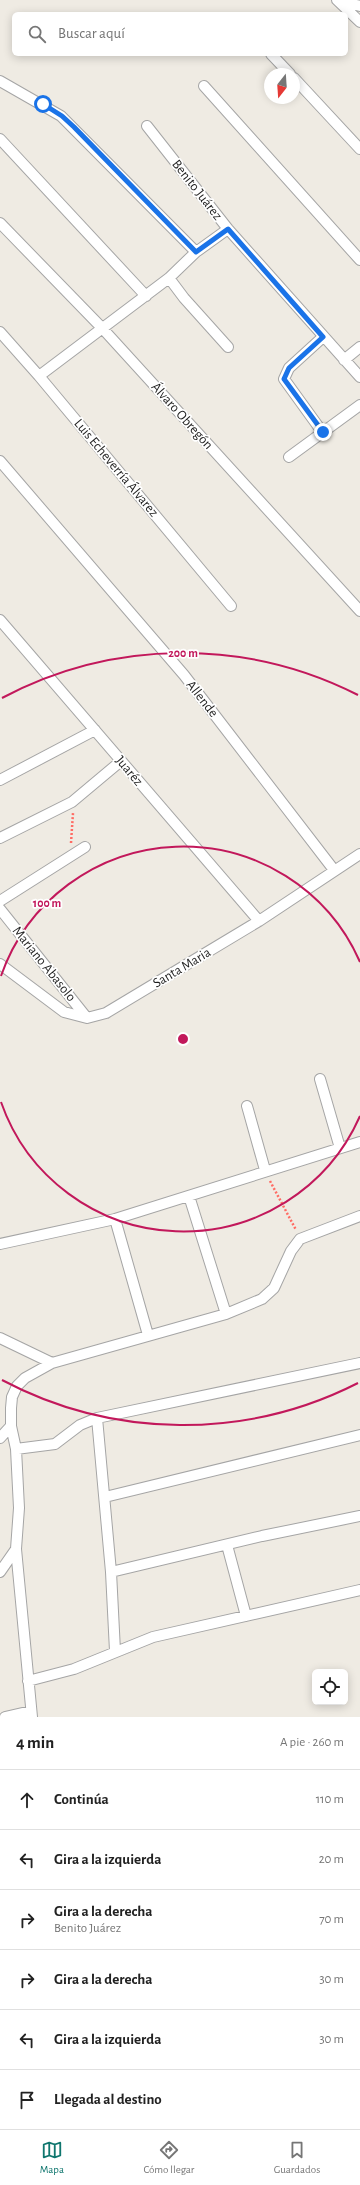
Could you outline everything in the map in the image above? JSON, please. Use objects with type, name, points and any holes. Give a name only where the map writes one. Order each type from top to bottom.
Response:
[{"type":"street","points":[[338,0],[360,6]]},
{"type":"street","points":[[338,0],[360,22]]},
{"type":"street","points":[[273,56],[284,68]]},
{"type":"street","points":[[0,81],[62,116],[196,252]]},
{"type":"street","points":[[300,84],[360,149]]},
{"type":"street","points":[[204,86],[360,260]]},
{"type":"street","name":"Benito Juárez","points":[[147,126],[228,229],[360,377]]},
{"type":"street","points":[[0,139],[146,296]]},
{"type":"street","name":"Álvaro Obregón","points":[[0,224],[103,329],[360,611]]},
{"type":"street","points":[[39,376],[170,278],[196,252],[228,229]]},
{"type":"street","points":[[170,278],[184,298],[228,347]]},
{"type":"street","name":"Luis Echeverría Álvarez","points":[[0,332],[39,376],[231,606]]},
{"type":"street","points":[[323,337],[289,368],[284,379],[323,432]]},
{"type":"street","points":[[344,360],[360,347]]},
{"type":"street","points":[[289,457],[360,405]]},
{"type":"street","name":"Allende","points":[[0,461],[184,675],[334,870]]},
{"type":"street","name":"Juaréz","points":[[0,620],[259,921]]},
{"type":"street","points":[[0,780],[95,730]]},
{"type":"street","points":[[0,838],[72,802],[121,761]]},
{"type":"street","points":[[0,901],[85,847]]},
{"type":"street","name":"Santa Maria","points":[[0,964],[64,1012],[87,1018],[106,1014],[259,921],[360,854]]},
{"type":"street","name":"Mariano Abasolo","points":[[0,909],[87,1018]]},
{"type":"street","points":[[320,1079],[340,1148]]},
{"type":"street","points":[[247,1106],[265,1170]]},
{"type":"street","points":[[0,1244],[115,1219],[265,1170],[360,1142]]},
{"type":"street","points":[[189,1196],[226,1314]]},
{"type":"street","points":[[5,1717],[32,1714],[16,1549],[19,1508],[16,1450],[12,1426],[12,1397],[17,1386],[25,1378],[52,1363],[226,1314],[262,1299],[274,1288],[291,1251],[300,1239],[360,1216]]},
{"type":"street","points":[[115,1219],[148,1335]]},
{"type":"street","points":[[0,1338],[52,1363]]},
{"type":"street","points":[[16,1450],[55,1444],[80,1425],[97,1418],[360,1362]]},
{"type":"street","points":[[97,1418],[111,1572],[115,1651]]},
{"type":"street","points":[[0,1438],[12,1426]]},
{"type":"street","points":[[105,1497],[360,1434]]},
{"type":"street","points":[[111,1572],[360,1516]]},
{"type":"street","points":[[227,1545],[246,1616]]},
{"type":"street","points":[[0,1572],[16,1549]]},
{"type":"street","points":[[28,1682],[74,1669],[115,1651],[153,1637],[360,1590]]},
{"type":"path","points":[[70,856],[73,817],[72,802]]},
{"type":"path","points":[[265,1170],[300,1239]]},
{"type":"route","points":[[43,104],[62,116],[74,127],[196,252],[228,229],[242,243],[323,337],[289,368],[284,379],[286,384],[323,432]]}]
